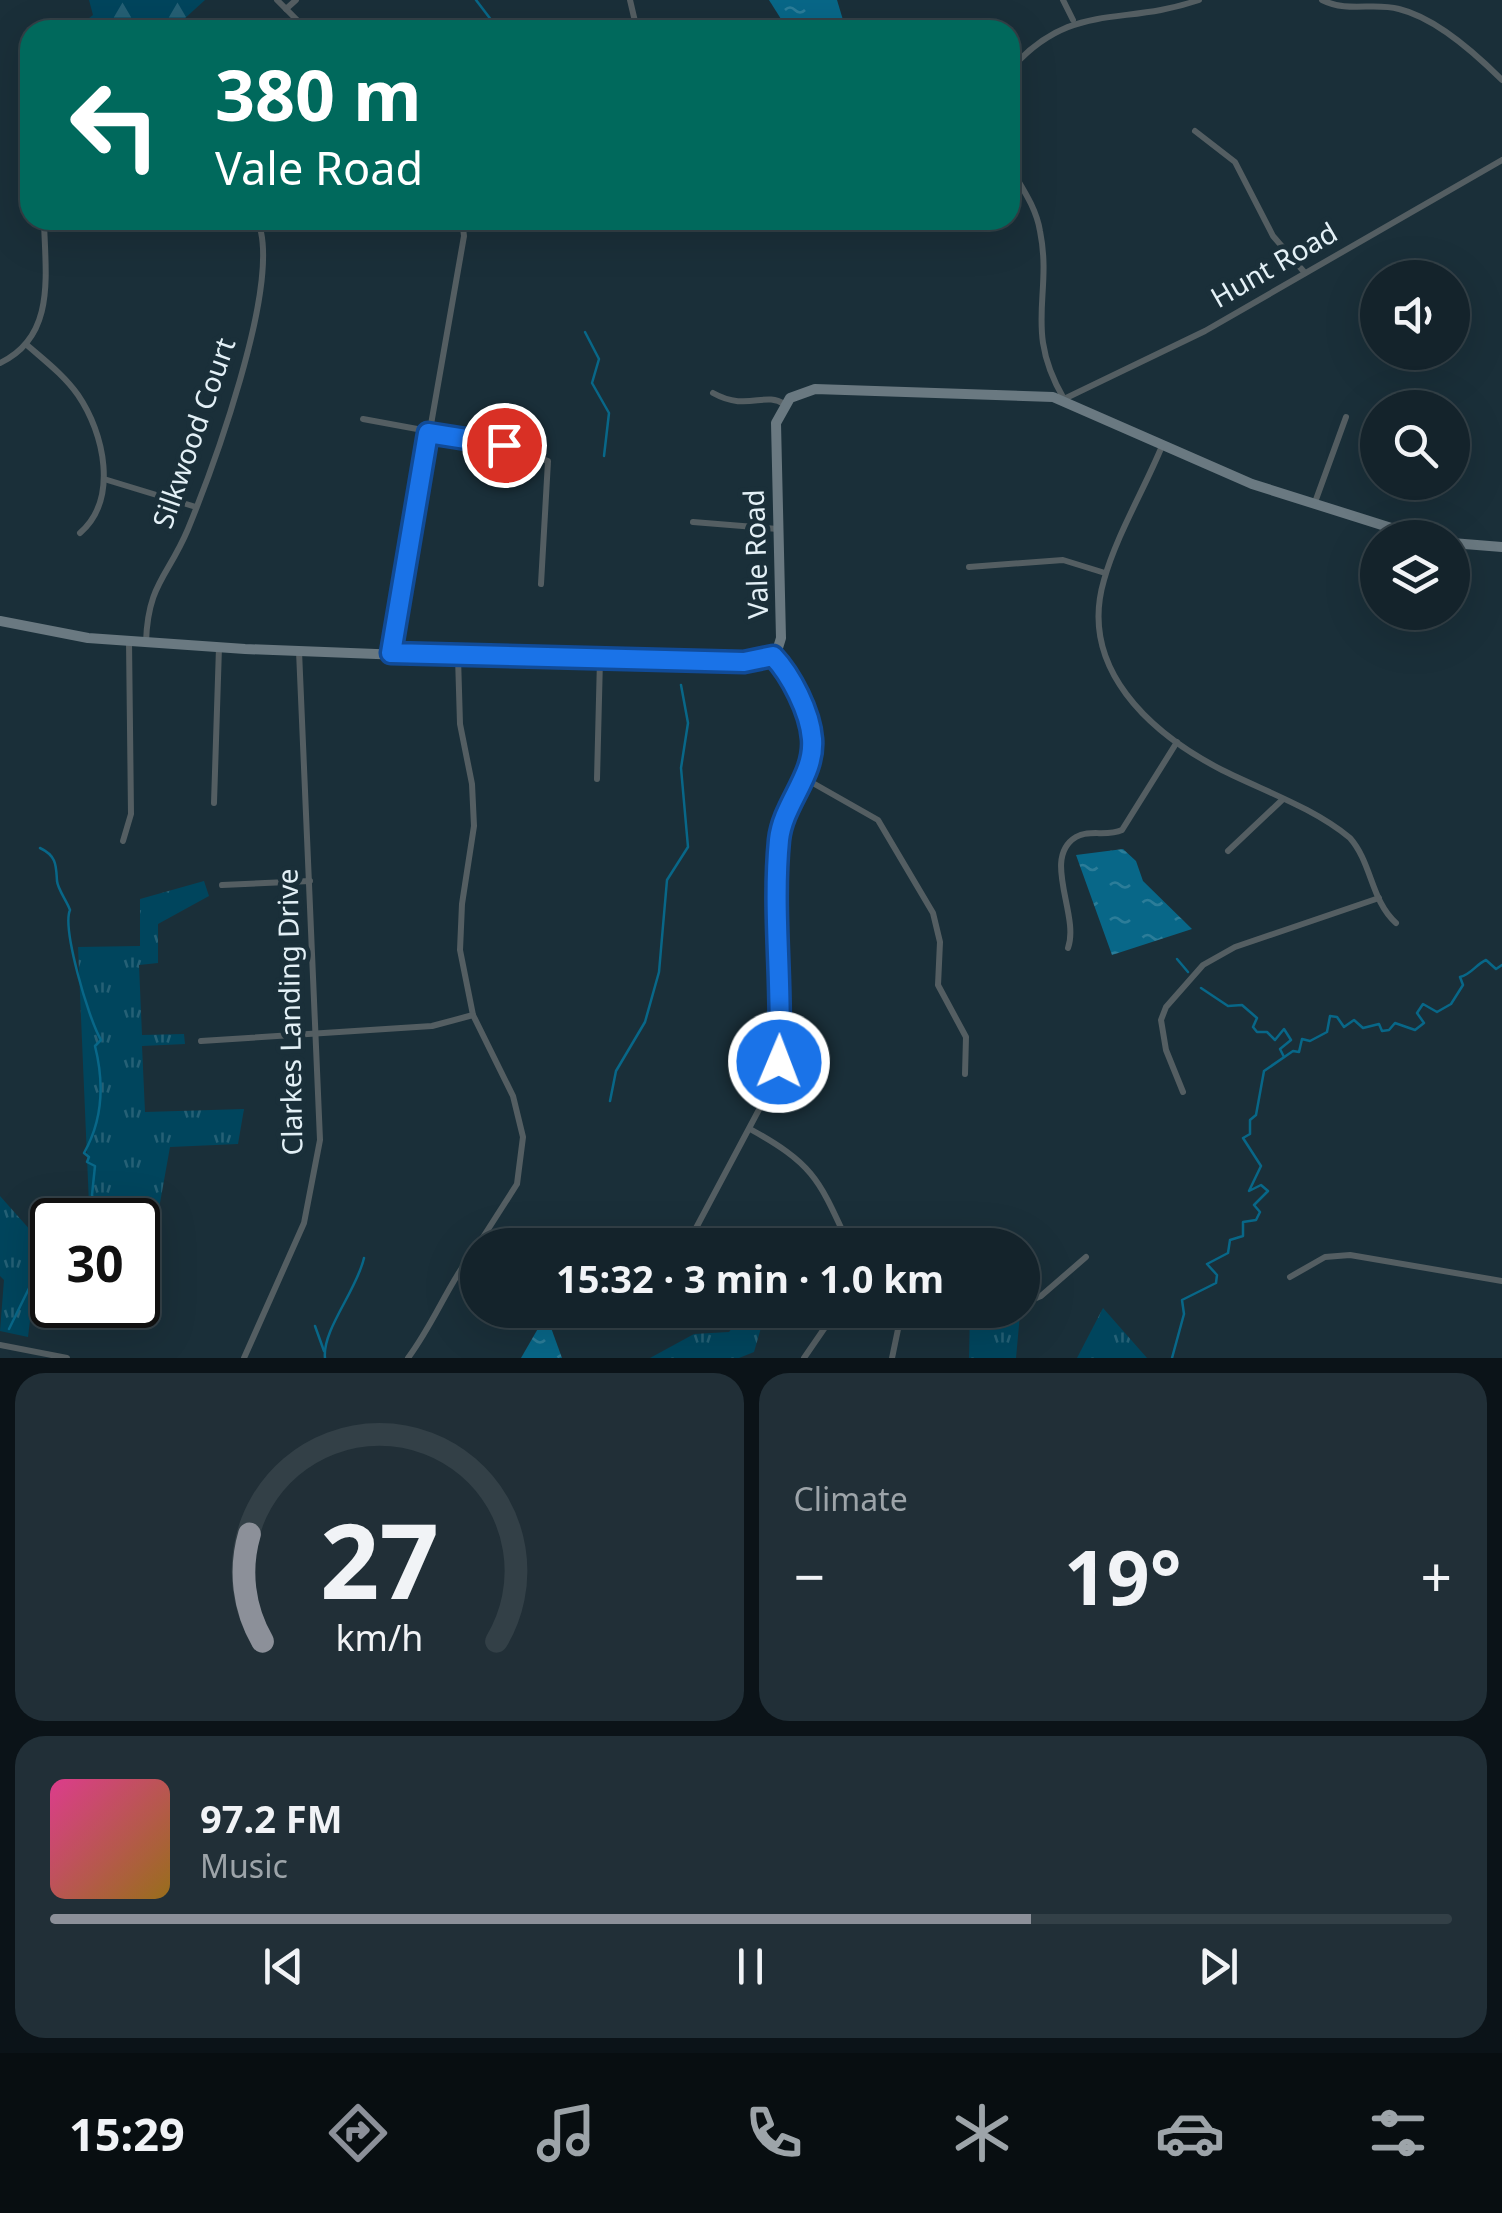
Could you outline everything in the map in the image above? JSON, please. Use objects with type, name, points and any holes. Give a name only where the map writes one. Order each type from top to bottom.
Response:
[{"type":"main road","points":[[784,404],[796,394],[815,389],[1064,399],[1162,446],[1364,520]]},
{"type":"main road","name":"Vale Road","points":[[0,621],[67,636],[299,651],[744,662],[773,656],[781,638],[776,423],[784,404]]},
{"type":"main road","points":[[1470,544],[1502,547]]},
{"type":"street","points":[[278,0],[296,20]]},
{"type":"street","points":[[286,10],[296,0]]},
{"type":"street","points":[[1064,0],[1073,20]]},
{"type":"street","points":[[1020,59],[1034,44],[1073,20],[1160,10],[1198,0]]},
{"type":"street","points":[[1322,0],[1341,7],[1391,8],[1412,14],[1502,80]]},
{"type":"street","points":[[1195,131],[1231,158],[1244,174],[1273,236],[1305,273]]},
{"type":"street","name":"Hunt Road","points":[[1064,399],[1205,331],[1502,160]]},
{"type":"street","points":[[1020,187],[1040,228],[1039,326],[1047,362],[1064,399]]},
{"type":"street","points":[[0,362],[27,345],[44,304],[44,230]]},
{"type":"street","points":[[391,653],[463,230]]},
{"type":"street","name":"Silkwood Court","points":[[146,642],[154,586],[182,542],[196,507],[256,322],[263,285],[261,232]]},
{"type":"street","points":[[27,345],[80,398],[96,430],[104,479],[96,513],[80,534]]},
{"type":"street","points":[[714,393],[734,404],[766,398],[784,404]]},
{"type":"street","points":[[1314,505],[1346,417]]},
{"type":"street","points":[[362,420],[504,445],[548,461],[541,584]]},
{"type":"street","points":[[1162,446],[1106,573],[1097,624],[1106,664],[1130,700],[1177,742],[1350,838],[1364,858],[1379,898],[1396,923]]},
{"type":"street","points":[[104,479],[196,507]]},
{"type":"street","points":[[693,522],[778,529]]},
{"type":"street","points":[[969,567],[1062,560],[1106,573]]},
{"type":"street","points":[[123,841],[131,814],[129,640]]},
{"type":"street","points":[[214,803],[219,647]]},
{"type":"street","name":"Clarkes Landing Drive","points":[[244,1358],[304,1223],[315,1178],[320,1101],[299,651]]},
{"type":"street","points":[[697,1228],[750,1129],[779,1062],[779,839],[812,751],[811,731],[782,666],[773,656]]},
{"type":"street","points":[[458,657],[460,724],[472,784],[474,826],[462,904],[460,950],[473,1015],[512,1096],[523,1137],[517,1184],[489,1228]]},
{"type":"street","points":[[597,779],[600,659]]},
{"type":"street","points":[[1068,948],[1073,921],[1060,872],[1066,849],[1081,834],[1122,830],[1177,742]]},
{"type":"street","points":[[804,778],[878,820],[933,913],[940,942],[938,985],[966,1037],[965,1074]]},
{"type":"street","points":[[1228,850],[1282,800]]},
{"type":"street","points":[[222,886],[310,881]]},
{"type":"street","points":[[1183,1092],[1166,1050],[1161,1020],[1166,1007],[1203,965],[1235,947],[1379,898]]},
{"type":"street","points":[[201,1041],[432,1026],[473,1015]]},
{"type":"street","points":[[750,1129],[787,1149],[812,1171],[840,1228]]},
{"type":"street","points":[[1290,1277],[1325,1256],[1350,1255],[1502,1281]]},
{"type":"street","points":[[1040,1296],[1086,1256]]},
{"type":"street","points":[[408,1358],[434,1322],[460,1266]]},
{"type":"street","points":[[804,1358],[825,1328]]},
{"type":"street","points":[[892,1358],[898,1328]]},
{"type":"street","points":[[0,1345],[67,1358]]},
{"type":"green space","points":[[89,0],[205,0],[183,20],[87,20],[93,15]]},
{"type":"green space","points":[[204,881],[209,896],[158,924],[158,963],[139,965],[142,1035],[184,1034],[185,1044],[142,1046],[145,1112],[244,1109],[238,1144],[170,1147],[160,1203],[160,1198],[89,1198],[78,947],[140,946],[140,899]]},
{"type":"green space","points":[[0,1196],[30,1230],[28,1337],[0,1331],[4,1280],[0,1276]]},
{"type":"green space","points":[[1103,1308],[1147,1358],[1077,1358]]},
{"type":"green space","points":[[732,1328],[761,1328],[754,1352],[739,1358],[650,1358],[694,1334],[729,1332]]},
{"type":"green space","points":[[970,1328],[1019,1328],[1016,1358],[969,1358]]},
{"type":"water","points":[[769,0],[837,0],[843,20],[782,20]]},
{"type":"water","points":[[1123,849],[1136,861],[1143,881],[1192,929],[1112,955],[1076,855]]},
{"type":"water","points":[[538,1328],[551,1328],[562,1358],[521,1358]]},
{"type":"waterway","points":[[476,0],[491,20]]},
{"type":"waterway","points":[[585,332],[599,359],[592,383],[609,413],[604,456]]},
{"type":"waterway","points":[[610,1101],[616,1071],[645,1022],[659,972],[667,880],[688,847],[681,768],[688,723],[681,685]]},
{"type":"waterway","points":[[40,848],[54,862],[58,884],[70,910],[70,935],[78,974],[101,1040],[95,1046],[101,1086],[99,1113],[84,1153],[89,1157],[87,1162],[95,1166],[93,1198]]},
{"type":"waterway","points":[[1177,959],[1188,972]]},
{"type":"waterway","points":[[1172,1358],[1184,1314],[1182,1300],[1216,1283],[1217,1275],[1207,1264],[1228,1253],[1230,1240],[1243,1236],[1243,1222],[1256,1220],[1260,1212],[1254,1205],[1268,1191],[1261,1185],[1249,1191],[1261,1166],[1243,1138],[1250,1134],[1250,1120],[1256,1115],[1264,1071],[1293,1051],[1299,1052],[1302,1039],[1310,1041],[1327,1032],[1330,1016],[1337,1017],[1344,1027],[1354,1020],[1363,1028],[1379,1024],[1382,1031],[1389,1030],[1395,1023],[1415,1030],[1424,1023],[1417,1013],[1423,1004],[1437,1012],[1451,1004],[1463,985],[1460,977],[1486,960],[1496,969],[1502,965]]},
{"type":"waterway","points":[[1201,988],[1228,1006],[1242,1005],[1257,1018],[1253,1027],[1257,1032],[1267,1032],[1275,1040],[1284,1029],[1291,1040],[1280,1049],[1284,1057]]},
{"type":"waterway","points":[[325,1358],[334,1322],[364,1258]]},
{"type":"waterway","points":[[9,1329],[30,1286]]},
{"type":"waterway","points":[[315,1326],[324,1351]]},
{"type":"route","points":[[504,445],[428,433],[391,653],[505,659],[744,662],[773,656],[782,666],[808,720],[812,742],[809,763],[779,839],[779,1062]]}]
